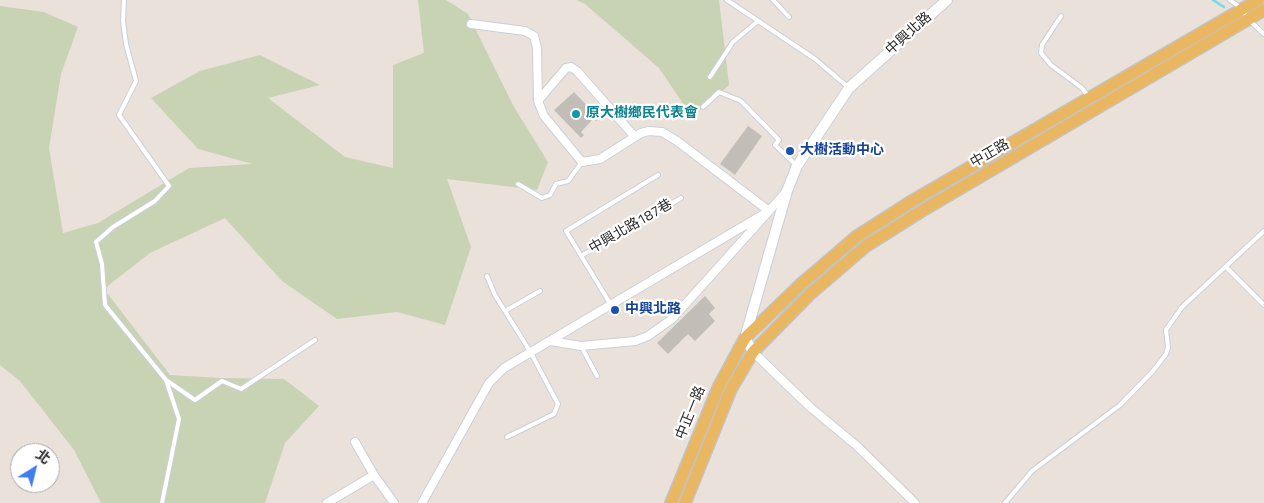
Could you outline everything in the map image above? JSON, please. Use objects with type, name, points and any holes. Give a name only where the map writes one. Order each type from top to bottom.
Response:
[{"type":"main road","name":"中正路","points":[[753,352],[809,296],[866,246],[1245,14],[1258,0]]},
{"type":"main road","name":"中正路","points":[[745,338],[801,284],[856,238],[912,201],[1090,98],[1245,14],[1264,10]]},
{"type":"main road","name":"中正一路","points":[[671,503],[719,386],[745,338]]},
{"type":"main road","name":"中正一路","points":[[685,503],[732,389],[753,352]]},
{"type":"street","name":"中興北路","points":[[745,338],[787,191],[796,166],[850,88],[947,0]]},
{"type":"street","points":[[471,24],[525,31],[534,36],[538,48],[538,101],[544,116],[582,162],[600,159],[634,137],[649,131],[662,132],[677,141],[769,211],[672,319],[648,336],[636,341],[581,346],[550,341]]},
{"type":"street","points":[[538,101],[566,68],[571,67],[577,71],[634,137]]},
{"type":"street","name":"中興北路","points":[[422,503],[489,384],[504,368],[769,211],[787,191]]},
{"type":"street","points":[[745,338],[753,352],[810,407],[857,446],[915,503]]},
{"type":"street","points":[[355,442],[374,475],[394,503]]},
{"type":"street","points":[[327,503],[374,475]]},
{"type":"lane","points":[[124,0],[123,21],[126,44],[136,81],[119,115],[169,186],[155,201],[113,227],[96,242],[102,264],[105,305],[166,380],[195,400],[222,381],[241,389],[315,340]]},
{"type":"lane","points":[[727,0],[815,58],[850,88]]},
{"type":"lane","points":[[773,0],[789,16]]},
{"type":"lane","points":[[1230,0],[1264,34]]},
{"type":"lane","points":[[1061,16],[1042,45],[1041,53],[1051,65],[1082,88],[1090,98]]},
{"type":"lane","points":[[710,77],[733,42],[758,21]]},
{"type":"lane","points":[[703,107],[719,92],[741,101],[779,140],[775,144],[796,166]]},
{"type":"lane","points":[[518,184],[542,198],[550,195],[556,184],[568,181],[582,162]]},
{"type":"lane","name":"中興北路187巷","points":[[611,305],[566,230],[658,175]]},
{"type":"lane","name":"中興北路187巷","points":[[581,256],[681,198]]},
{"type":"lane","points":[[1005,503],[1032,471],[1120,404],[1153,371],[1166,354],[1168,347],[1166,330],[1182,307],[1264,231]]},
{"type":"lane","points":[[1226,267],[1264,305]]},
{"type":"lane","points":[[487,276],[495,296],[531,353],[558,404],[554,414],[507,437]]},
{"type":"lane","points":[[505,311],[540,291]]},
{"type":"lane","points":[[581,346],[597,376]]},
{"type":"lane","points":[[162,503],[179,419],[166,380]]},
{"type":"green space","points":[[418,0],[446,0],[468,14],[514,107],[548,162],[537,190],[447,179],[471,247],[445,325],[397,312],[337,319],[282,281],[225,218],[150,253],[104,289],[170,375],[284,379],[319,406],[285,443],[265,503],[101,503],[74,450],[20,381],[0,365],[0,6],[44,12],[78,27],[61,74],[49,148],[63,233],[98,223],[189,168],[253,164],[198,149],[151,98],[200,71],[260,55],[320,85],[268,98],[345,157],[393,168],[393,65],[424,53]]},
{"type":"green space","points":[[577,0],[719,0],[729,85],[692,117],[659,68],[585,4]]},
{"type":"building","name":"原大樹鄉民代表會","points":[[574,92],[599,118],[596,121],[593,119],[581,132],[584,135],[581,138],[554,110]]},
{"type":"building","points":[[748,126],[762,136],[735,175],[720,164]]},
{"type":"building","points":[[705,296],[715,308],[709,314],[715,321],[695,341],[688,334],[668,354],[657,343]]},
{"type":"waterway","points":[[1213,0],[1224,7]]},
{"type":"place","name":"原大樹鄉民代表會","points":[[576,114]]},
{"type":"place","name":"大樹活動中心","points":[[790,151]]},
{"type":"place","name":"中興北路","points":[[615,310]]}]
